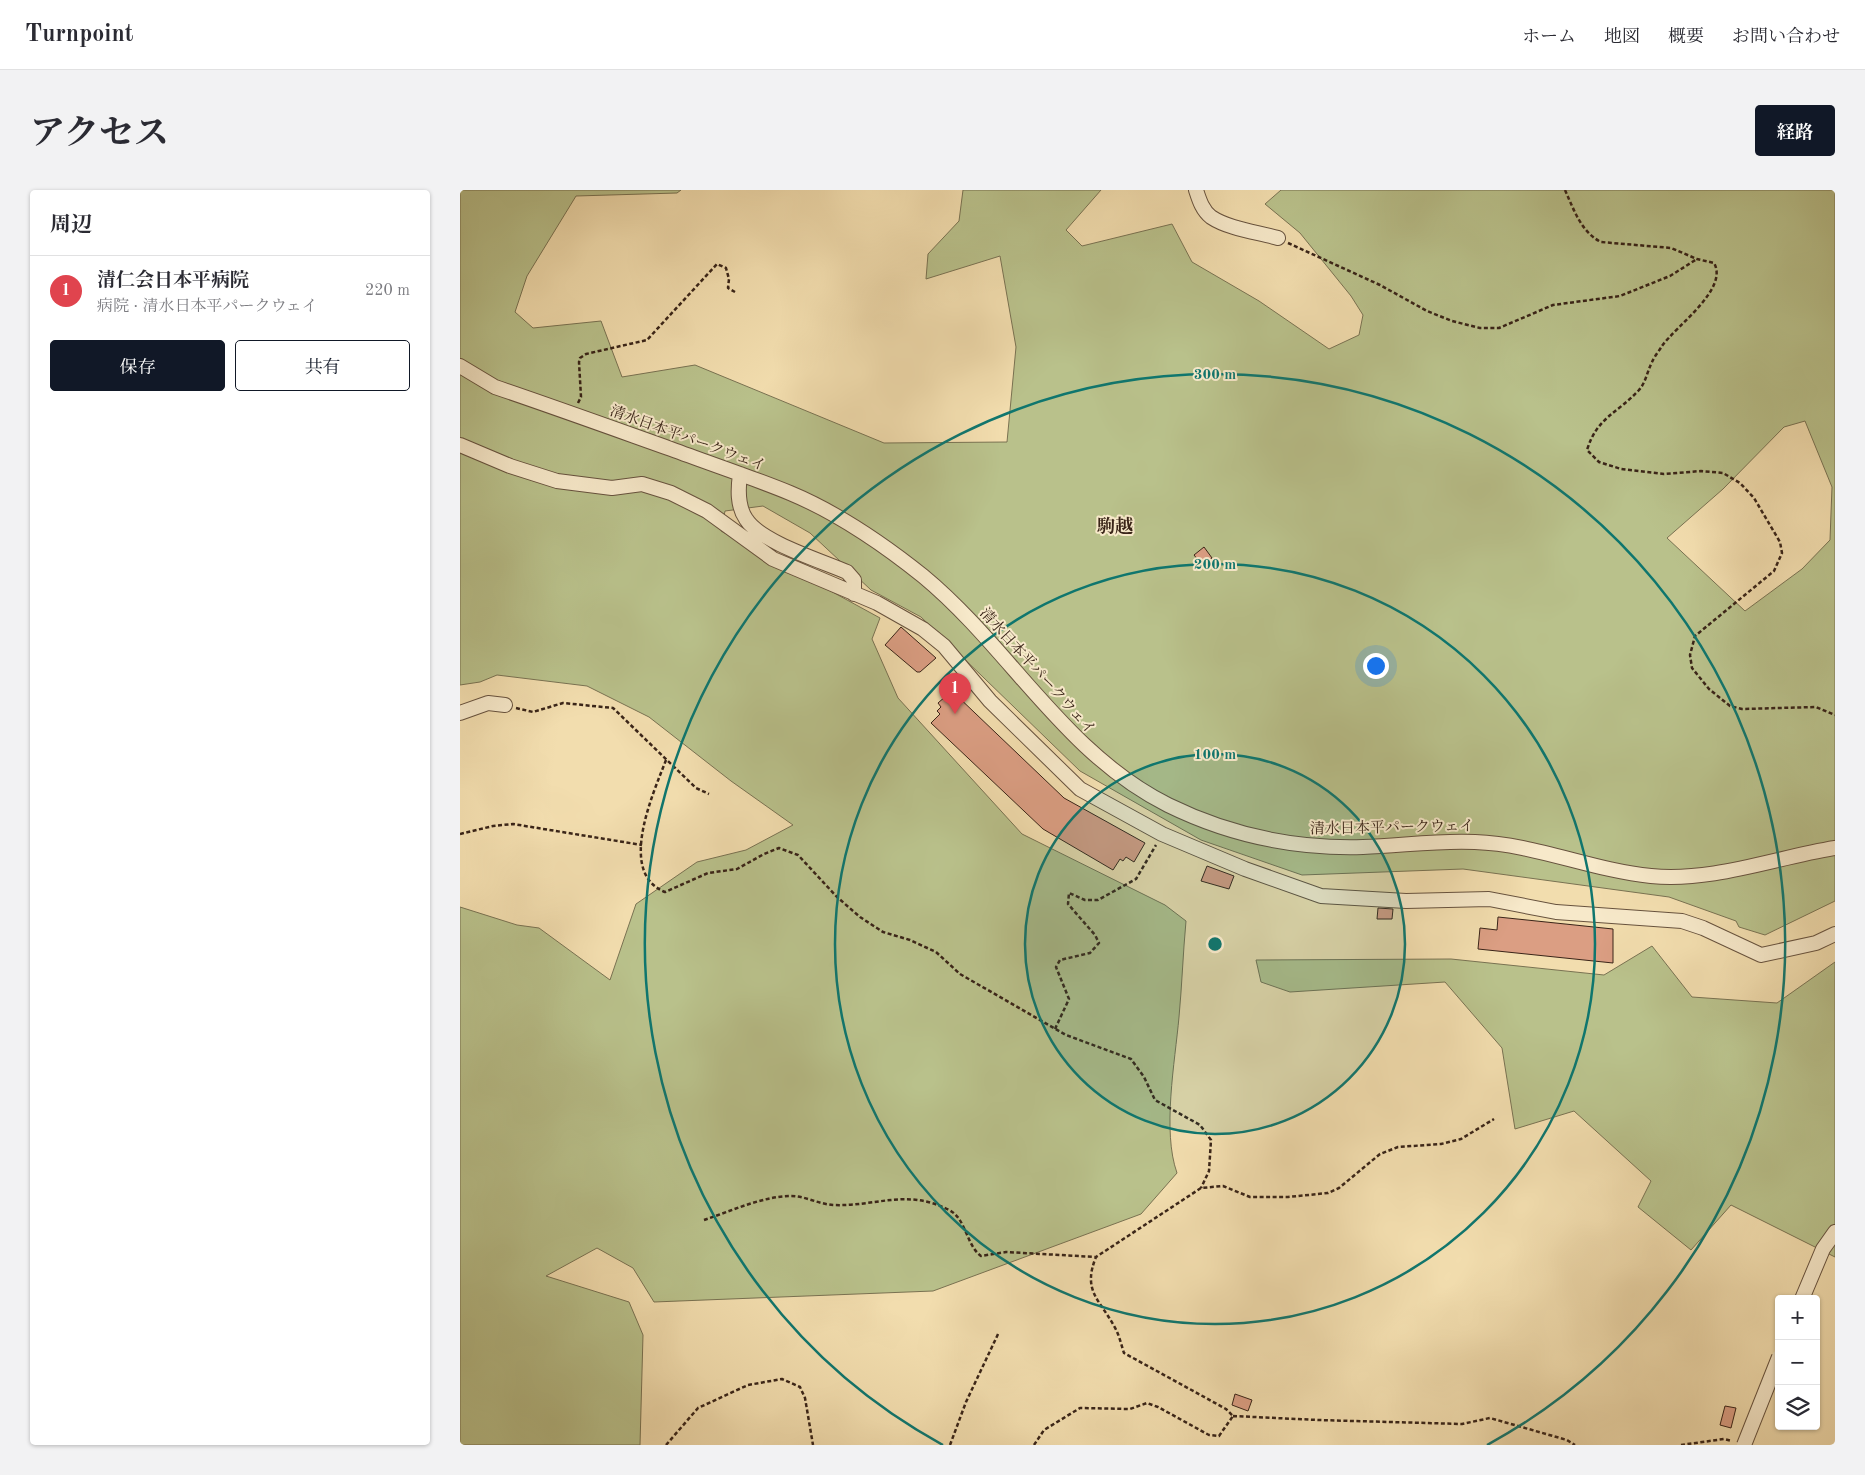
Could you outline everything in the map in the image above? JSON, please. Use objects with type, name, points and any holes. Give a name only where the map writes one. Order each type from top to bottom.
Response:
[{"type":"street","points":[[1196,190],[1201,205],[1211,216],[1230,225],[1278,238]]},
{"type":"street","name":"清水日本平パークウェイ","points":[[460,366],[495,387],[790,493],[854,526],[921,575],[966,616],[1054,717],[1109,768],[1168,805],[1245,835],[1278,842],[1360,847],[1476,842],[1533,851],[1617,872],[1653,876],[1686,876],[1725,871],[1835,848]]},
{"type":"street","points":[[460,445],[510,466],[557,481],[612,488],[642,484],[670,493],[707,511],[773,559],[900,614],[944,646],[990,701],[1080,789],[1162,834],[1245,869],[1321,896],[1406,901],[1490,899],[1556,912],[1682,920],[1760,955],[1816,943],[1835,934]]},
{"type":"street","points":[[740,474],[740,506],[754,530],[772,540],[848,572],[854,580],[854,594]]},
{"type":"street","points":[[460,713],[488,703],[505,705]]},
{"type":"street","points":[[1804,1295],[1818,1259],[1833,1234]]},
{"type":"street","points":[[1742,1444],[1775,1366]]},
{"type":"path","points":[[1565,190],[1585,232],[1591,237],[1601,242],[1671,248],[1697,259],[1714,263],[1717,268],[1718,276],[1701,304],[1664,344],[1652,362],[1644,383],[1638,391],[1597,426],[1592,434],[1587,450],[1599,462],[1621,470],[1664,474],[1701,471],[1723,473],[1740,483],[1754,498],[1780,542],[1782,553],[1774,571],[1694,636],[1690,655],[1696,674],[1709,690],[1730,706],[1742,709],[1816,707],[1835,715]]},
{"type":"path","points":[[1278,238],[1380,285],[1427,311],[1452,321],[1480,328],[1499,328],[1553,305],[1620,296],[1670,276],[1697,259]]},
{"type":"path","points":[[567,412],[579,402],[581,397],[580,358],[586,354],[647,340],[717,264],[726,268],[729,279],[728,288],[735,292]]},
{"type":"path","points":[[505,705],[533,712],[563,703],[613,708],[696,788],[709,794]]},
{"type":"path","points":[[666,760],[646,813],[642,845],[642,869],[654,887],[666,892],[708,873],[737,869],[764,854],[780,848],[798,855],[837,897],[860,917],[883,932],[910,940],[936,952],[960,974],[1055,1029],[1130,1059],[1144,1077],[1155,1100],[1200,1125],[1212,1140],[1209,1171],[1201,1188]]},
{"type":"path","points":[[460,834],[494,826],[513,824],[642,845]]},
{"type":"path","points":[[1055,1029],[1068,999],[1056,967],[1060,960],[1090,953],[1100,943],[1068,904],[1069,893],[1085,900],[1098,900],[1136,879],[1162,834]]},
{"type":"path","points":[[1494,1120],[1460,1139],[1441,1144],[1398,1147],[1380,1154],[1339,1188],[1328,1193],[1288,1197],[1250,1197],[1223,1186],[1201,1188],[1096,1257],[1093,1265],[1092,1285],[1095,1299],[1114,1326],[1124,1353],[1226,1409],[1233,1416],[1462,1424],[1490,1418],[1567,1440],[1574,1445]]},
{"type":"path","points":[[704,1220],[757,1203],[789,1196],[833,1205],[912,1198],[951,1210],[963,1227],[973,1250],[981,1256],[1006,1252],[1096,1257]]},
{"type":"path","points":[[950,1445],[966,1402],[999,1332]]},
{"type":"path","points":[[666,1445],[698,1408],[748,1385],[782,1379],[800,1387],[805,1398],[813,1445]]},
{"type":"path","points":[[1034,1445],[1044,1430],[1080,1408],[1130,1409],[1147,1403],[1209,1435],[1219,1436],[1233,1416]]},
{"type":"path","points":[[1681,1445],[1724,1439],[1742,1444]]},
{"type":"green space","points":[[460,190],[681,190],[677,193],[576,196],[527,276],[515,312],[533,328],[601,321],[622,377],[695,365],[884,443],[1007,442],[1016,347],[1000,256],[926,279],[928,254],[959,221],[963,190],[1101,190],[1066,230],[1082,246],[1172,224],[1192,262],[1259,301],[1329,349],[1359,335],[1363,315],[1351,296],[1300,233],[1265,204],[1281,190],[1835,190],[1835,901],[1765,935],[1739,927],[1736,921],[1669,897],[1463,869],[1302,875],[1201,840],[1080,771],[921,617],[871,590],[810,533],[763,506],[725,511],[721,531],[880,618],[872,639],[898,698],[1022,834],[1165,905],[1186,921],[1170,1117],[1170,1137],[1177,1173],[1141,1214],[933,1291],[654,1302],[633,1268],[597,1248],[546,1276],[629,1302],[643,1335],[640,1445],[460,1445],[460,907],[517,925],[539,928],[610,980],[636,904],[697,862],[746,850],[793,825],[731,781],[649,717],[587,686],[497,675],[480,682],[460,685]],"holes":[[[1805,421],[1832,487],[1830,540],[1802,569],[1745,611],[1667,538],[1723,489],[1784,427]]]},
{"type":"green space","points":[[1652,946],[1692,997],[1777,1003],[1835,962],[1835,1257],[1731,1205],[1691,1250],[1638,1207],[1651,1181],[1574,1111],[1515,1129],[1502,1048],[1445,982],[1290,992],[1261,982],[1256,960],[1451,959],[1604,975]]},
{"type":"building","points":[[1204,547],[1212,558],[1202,565],[1194,555]]},
{"type":"building","points":[[901,627],[936,658],[920,672],[917,672],[885,645]]},
{"type":"building","points":[[953,692],[1064,798],[1145,843],[1134,862],[1126,857],[1123,861],[1120,859],[1113,870],[1043,829],[931,723],[940,714],[937,711],[941,707],[938,703],[946,696],[948,698]]},
{"type":"building","points":[[1207,866],[1234,876],[1229,889],[1201,881]]},
{"type":"building","points":[[1378,908],[1393,909],[1392,919],[1377,919]]},
{"type":"building","points":[[1498,917],[1613,929],[1613,963],[1478,949],[1480,928],[1497,930]]},
{"type":"building","points":[[1235,1394],[1252,1400],[1248,1411],[1232,1405]]},
{"type":"building","points":[[1725,1406],[1736,1408],[1731,1428],[1720,1425]]},
{"type":"place","name":"清仁会日本平病院","points":[[955,714]]},
{"type":"district","name":"駒越","points":[[1115,526]]}]
